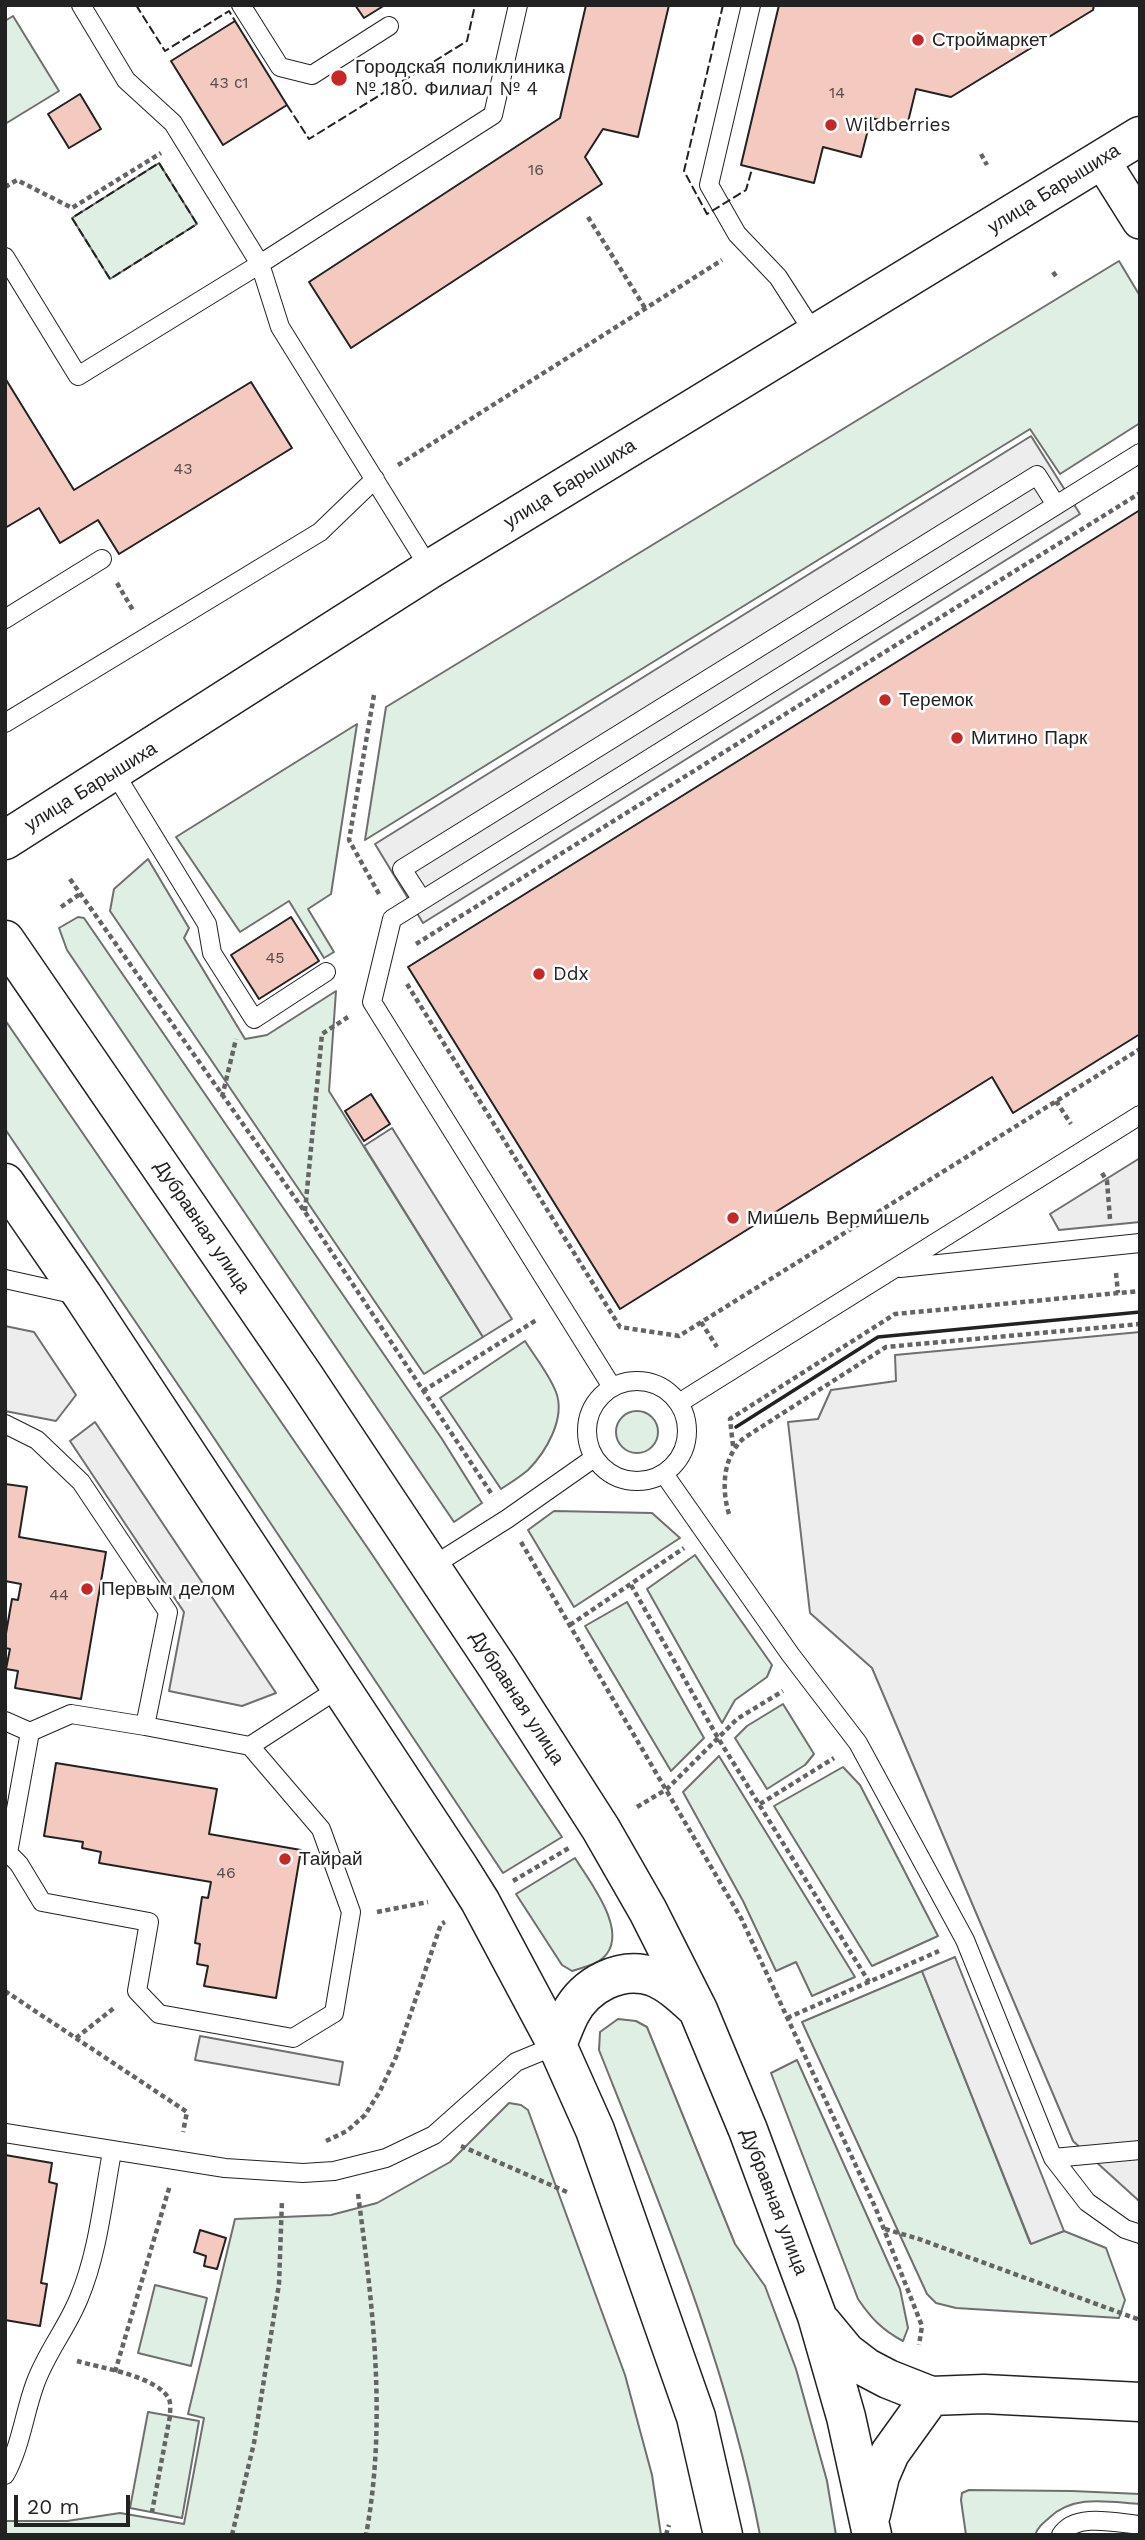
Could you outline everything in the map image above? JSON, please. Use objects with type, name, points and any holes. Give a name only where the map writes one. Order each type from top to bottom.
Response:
[{"type":"main road","name":"улица Барышиха","points":[[5,841],[430,569],[814,333],[953,252],[1140,135]]},
{"type":"main road","name":"Дубравная улица","points":[[5,940],[431,1566],[601,1829],[648,1911],[698,2010],[748,2130],[817,2316],[846,2417],[871,2527]]},
{"type":"main road","points":[[5,1183],[83,1296],[480,1901],[557,2045],[595,2130],[692,2405],[723,2535]]},
{"type":"main road","points":[[557,2045],[577,2003],[597,1985],[622,1974],[635,1972],[655,1977],[673,1988],[698,2010]]},
{"type":"main road","points":[[817,2316],[846,2352],[867,2368],[931,2396],[984,2394],[1140,2402]]},
{"type":"main road","points":[[871,2527],[880,2476],[890,2453],[931,2396]]},
{"type":"street","points":[[1101,159],[1140,221]]},
{"type":"lane","points":[[81,5],[126,80],[173,123],[261,264],[280,327],[430,569]]},
{"type":"lane","points":[[242,5],[280,67],[312,75],[389,26]]},
{"type":"lane","points":[[5,257],[78,376],[261,264],[493,115],[518,5]]},
{"type":"lane","points":[[751,5],[709,185],[737,234],[778,276],[814,333]]},
{"type":"lane","points":[[612,1387],[372,1002],[392,919],[1140,453]]},
{"type":"lane","points":[[422,900],[402,869],[1037,474],[1056,505]]},
{"type":"lane","points":[[5,723],[320,532],[376,479]]},
{"type":"lane","points":[[5,619],[102,559]]},
{"type":"lane","points":[[114,772],[207,924],[212,953],[254,1019],[326,972]]},
{"type":"lane","points":[[679,1403],[1140,1115]]},
{"type":"lane","points":[[896,1268],[1140,1243]]},
{"type":"lane","points":[[5,1279],[83,1296]]},
{"type":"lane","points":[[624,1382],[649,1382],[671,1393],[679,1403],[685,1415],[686,1441],[682,1454],[664,1474],[639,1482],[626,1480],[603,1469],[594,1458],[586,1432],[588,1419],[601,1395],[612,1387],[624,1382]]},
{"type":"lane","points":[[5,1424],[37,1440],[81,1482],[168,1612],[145,1726]]},
{"type":"lane","points":[[431,1566],[508,1519],[594,1458]]},
{"type":"lane","points":[[664,1474],[807,1676],[858,1743],[965,1940],[1053,2158],[1087,2202],[1125,2229],[1140,2234]]},
{"type":"lane","points":[[250,1746],[341,1686]]},
{"type":"lane","points":[[5,1721],[30,1732],[71,1714],[250,1746],[321,1829],[351,1912],[334,2013],[293,2038],[159,2014],[137,1991],[149,1922],[42,1902],[19,1864],[8,1853],[30,1732]]},
{"type":"lane","points":[[5,2133],[225,2168],[324,2172],[386,2158],[434,2135],[516,2062],[557,2045]]},
{"type":"lane","points":[[1053,2158],[1140,2150]]},
{"type":"lane","points":[[5,2475],[14,2459],[36,2384],[49,2353],[79,2301],[89,2273],[112,2152]]},
{"type":"lane","points":[[1061,2535],[1065,2528],[1083,2521],[1140,2525]]},
{"type":"path","points":[[5,187],[17,180],[72,208],[182,139]]},
{"type":"path","points":[[981,154],[987,164]]},
{"type":"path","points":[[587,216],[645,308]]},
{"type":"path","points":[[376,479],[726,257]]},
{"type":"path","points":[[1053,272],[1058,279]]},
{"type":"path","points":[[410,948],[1140,493]]},
{"type":"path","points":[[119,586],[130,605]]},
{"type":"path","points":[[374,695],[349,840],[392,919]]},
{"type":"path","points":[[70,879],[305,1212],[508,1519],[667,1789],[741,1918],[884,2229],[922,2326],[919,2345]]},
{"type":"path","points":[[61,907],[80,894]]},
{"type":"path","points":[[406,982],[620,1327],[679,1336],[1140,1049]]},
{"type":"path","points":[[305,1212],[322,1034],[372,1002]]},
{"type":"path","points":[[222,1097],[244,1004]]},
{"type":"path","points":[[1056,1101],[1107,1181],[1118,1293]]},
{"type":"path","points":[[423,1391],[593,1284]]},
{"type":"path","points":[[733,1447],[730,1419],[895,1314],[1140,1291]]},
{"type":"path","points":[[744,1438],[886,1347],[1140,1324]]},
{"type":"path","points":[[631,1585],[718,1738],[869,1982]]},
{"type":"path","points":[[637,1807],[667,1789],[737,1719],[807,1676]]},
{"type":"path","points":[[760,1804],[858,1743]]},
{"type":"path","points":[[510,1883],[569,1848]]},
{"type":"path","points":[[351,1912],[384,1912],[428,1902]]},
{"type":"path","points":[[316,2142],[328,2140],[346,2131],[365,2115],[391,2069],[442,1924],[445,1922]]},
{"type":"path","points":[[787,2018],[965,1940]]},
{"type":"path","points":[[5,1991],[187,2112],[176,2162],[115,2372]]},
{"type":"path","points":[[76,2038],[116,2006]]},
{"type":"path","points":[[346,2131],[354,2167],[366,2256],[375,2358],[376,2437],[373,2495],[366,2535]]},
{"type":"path","points":[[183,2133],[195,2135]]},
{"type":"path","points":[[434,2135],[567,2192]]},
{"type":"path","points":[[232,2535],[254,2443],[279,2284],[283,2171]]},
{"type":"path","points":[[884,2229],[919,2239],[1140,2320]]},
{"type":"path","points":[[49,2353],[140,2379],[160,2388],[170,2401],[170,2416],[152,2512]]},
{"type":"path","points":[[666,2535],[668,2525]]},
{"type":"green space","points":[[13,16],[59,91],[5,124],[5,21]]},
{"type":"green space","points":[[159,163],[197,224],[110,279],[72,218]]},
{"type":"green space","points":[[1119,261],[1140,296],[1140,423],[1060,474],[1030,429],[365,840],[386,707]]},
{"type":"green space","points":[[357,724],[331,894],[308,909],[334,952],[324,958],[289,901],[240,932],[176,837]]},
{"type":"green space","points":[[148,859],[189,928],[184,938],[245,1039],[267,1035],[336,991],[329,1091],[483,1337],[424,1374],[110,911],[114,889]]},
{"type":"green space","points":[[78,917],[84,918],[442,1439],[482,1503],[454,1522],[67,950],[59,928]]},
{"type":"green space","points":[[5,1020],[367,1547],[562,1837],[503,1873],[5,1129]]},
{"type":"green space","points":[[525,1341],[553,1385],[558,1413],[552,1434],[541,1454],[528,1470],[501,1489],[440,1398]]},
{"type":"green space","points":[[637,1411],[652,1417],[658,1432],[652,1447],[637,1453],[622,1447],[616,1432],[622,1417]]},
{"type":"green space","points":[[554,1511],[652,1513],[680,1538],[574,1607],[528,1530]]},
{"type":"green space","points":[[695,1555],[772,1665],[767,1677],[735,1700],[722,1723],[647,1589]]},
{"type":"green space","points":[[627,1602],[704,1738],[671,1771],[585,1626]]},
{"type":"green space","points":[[783,1704],[814,1754],[805,1765],[767,1789],[735,1738],[747,1726]]},
{"type":"green space","points":[[719,1756],[855,1977],[812,1996],[796,1962],[776,1971],[743,1901],[683,1792]]},
{"type":"green space","points":[[843,1767],[860,1785],[938,1936],[872,1966],[774,1806]]},
{"type":"green space","points":[[575,1858],[605,1907],[612,1935],[610,1947],[603,1958],[572,1971],[562,1965],[516,1894]]},
{"type":"green space","points":[[922,1971],[1030,2243],[1064,2231],[1106,2248],[1125,2300],[1119,2318],[956,2308],[936,2303],[927,2294],[802,2022]]},
{"type":"green space","points":[[618,2019],[636,2021],[647,2027],[735,2244],[765,2286],[796,2369],[827,2481],[836,2535],[760,2535],[746,2472],[712,2350],[669,2229],[599,2050],[600,2032]]},
{"type":"green space","points":[[797,2060],[900,2289],[908,2328],[903,2341],[877,2323],[858,2299],[771,2073]]},
{"type":"green space","points":[[509,2103],[521,2105],[528,2110],[625,2375],[652,2475],[661,2535],[5,2535],[5,2521],[67,2521],[120,2513],[184,2524],[204,2418],[188,2414],[235,2219],[331,2215],[377,2203],[450,2162]]},
{"type":"green space","points":[[155,2285],[207,2298],[191,2366],[138,2353]]},
{"type":"green space","points":[[148,2412],[199,2421],[182,2518],[130,2508]]},
{"type":"green space","points":[[969,2490],[1140,2494],[1140,2504],[1080,2502],[1059,2510],[1039,2527],[1035,2535],[966,2535],[961,2500],[962,2493]]},
{"type":"shaded area","points":[[1031,436],[1080,514],[423,923],[375,844]]},
{"type":"shaded area","points":[[392,1128],[512,1319],[483,1337],[364,1146]]},
{"type":"shaded area","points":[[1140,1158],[1140,1222],[1059,1230],[1050,1214]]},
{"type":"shaded area","points":[[5,1326],[34,1332],[76,1395],[56,1421],[5,1411]]},
{"type":"shaded area","points":[[1140,1332],[1138,2200],[1073,2141],[872,1668],[810,1613],[788,1422],[818,1419],[831,1390],[896,1381],[895,1355]]},
{"type":"shaded area","points":[[95,1422],[276,1693],[242,1706],[169,1691],[184,1612],[70,1441]]},
{"type":"shaded area","points":[[955,1957],[1064,2231],[1031,2244],[922,1971]]},
{"type":"shaded area","points":[[200,2036],[343,2062],[339,2085],[195,2060]]},
{"type":"building","points":[[355,5],[385,5],[364,18]]},
{"type":"building","points":[[586,5],[669,5],[638,137],[603,129],[585,157],[602,184],[351,348],[309,282],[560,118]]},
{"type":"building","points":[[779,5],[1094,5],[1093,10],[951,97],[916,89],[907,126],[871,118],[861,157],[823,147],[814,183],[741,165]]},
{"type":"building","points":[[235,21],[287,105],[223,145],[171,61]]},
{"type":"building","points":[[80,94],[101,129],[69,148],[48,114]]},
{"type":"building","points":[[5,378],[74,490],[251,382],[292,448],[119,554],[98,520],[60,543],[39,508],[5,528]]},
{"type":"building","name":"Митино Парк","points":[[1140,510],[1140,1034],[1013,1113],[992,1077],[620,1309],[408,967]]},
{"type":"building","points":[[291,917],[319,961],[259,999],[231,955]]},
{"type":"building","points":[[371,1094],[390,1124],[364,1141],[345,1111]]},
{"type":"building","points":[[5,1484],[27,1487],[19,1537],[106,1552],[81,1699],[15,1688],[18,1671],[6,1669],[10,1649],[5,1648],[5,1639],[12,1599],[18,1600],[21,1584],[5,1581]]},
{"type":"building","points":[[56,1763],[217,1789],[209,1834],[301,1850],[276,1998],[204,1986],[208,1966],[197,1964],[200,1944],[195,1943],[202,1897],[208,1898],[211,1882],[99,1863],[101,1852],[82,1848],[83,1842],[44,1836]]},
{"type":"building","points":[[5,2155],[52,2163],[49,2182],[57,2184],[41,2283],[47,2284],[40,2326],[5,2320]]},
{"type":"building","points":[[200,2230],[226,2238],[217,2269],[204,2266],[206,2256],[194,2252]]},
{"type":"fence","points":[[136,5],[165,51],[229,11],[235,21]]},
{"type":"fence","points":[[287,105],[309,139],[467,41],[475,5]]},
{"type":"fence","points":[[723,5],[684,171],[707,214],[746,190],[752,169]]},
{"type":"fence","points":[[159,163],[197,224],[110,279],[72,218],[159,163]]},
{"type":"wall","points":[[736,1427],[878,1337],[1140,1312]]},
{"type":"place","name":"Строймаркет","points":[[918,40]]},
{"type":"place","name":"Городская поликлиника № 180. Филиал № 4","points":[[339,78]]},
{"type":"place","name":"Wildberries","points":[[831,125]]},
{"type":"place","name":"Теремок","points":[[885,700]]},
{"type":"place","name":"Митино Парк","points":[[957,738]]},
{"type":"place","name":"Ddx","points":[[539,974]]},
{"type":"place","name":"Мишель Вермишель","points":[[733,1218]]},
{"type":"place","name":"Первым делом","points":[[87,1589]]},
{"type":"place","name":"Тайрай","points":[[285,1859]]}]
